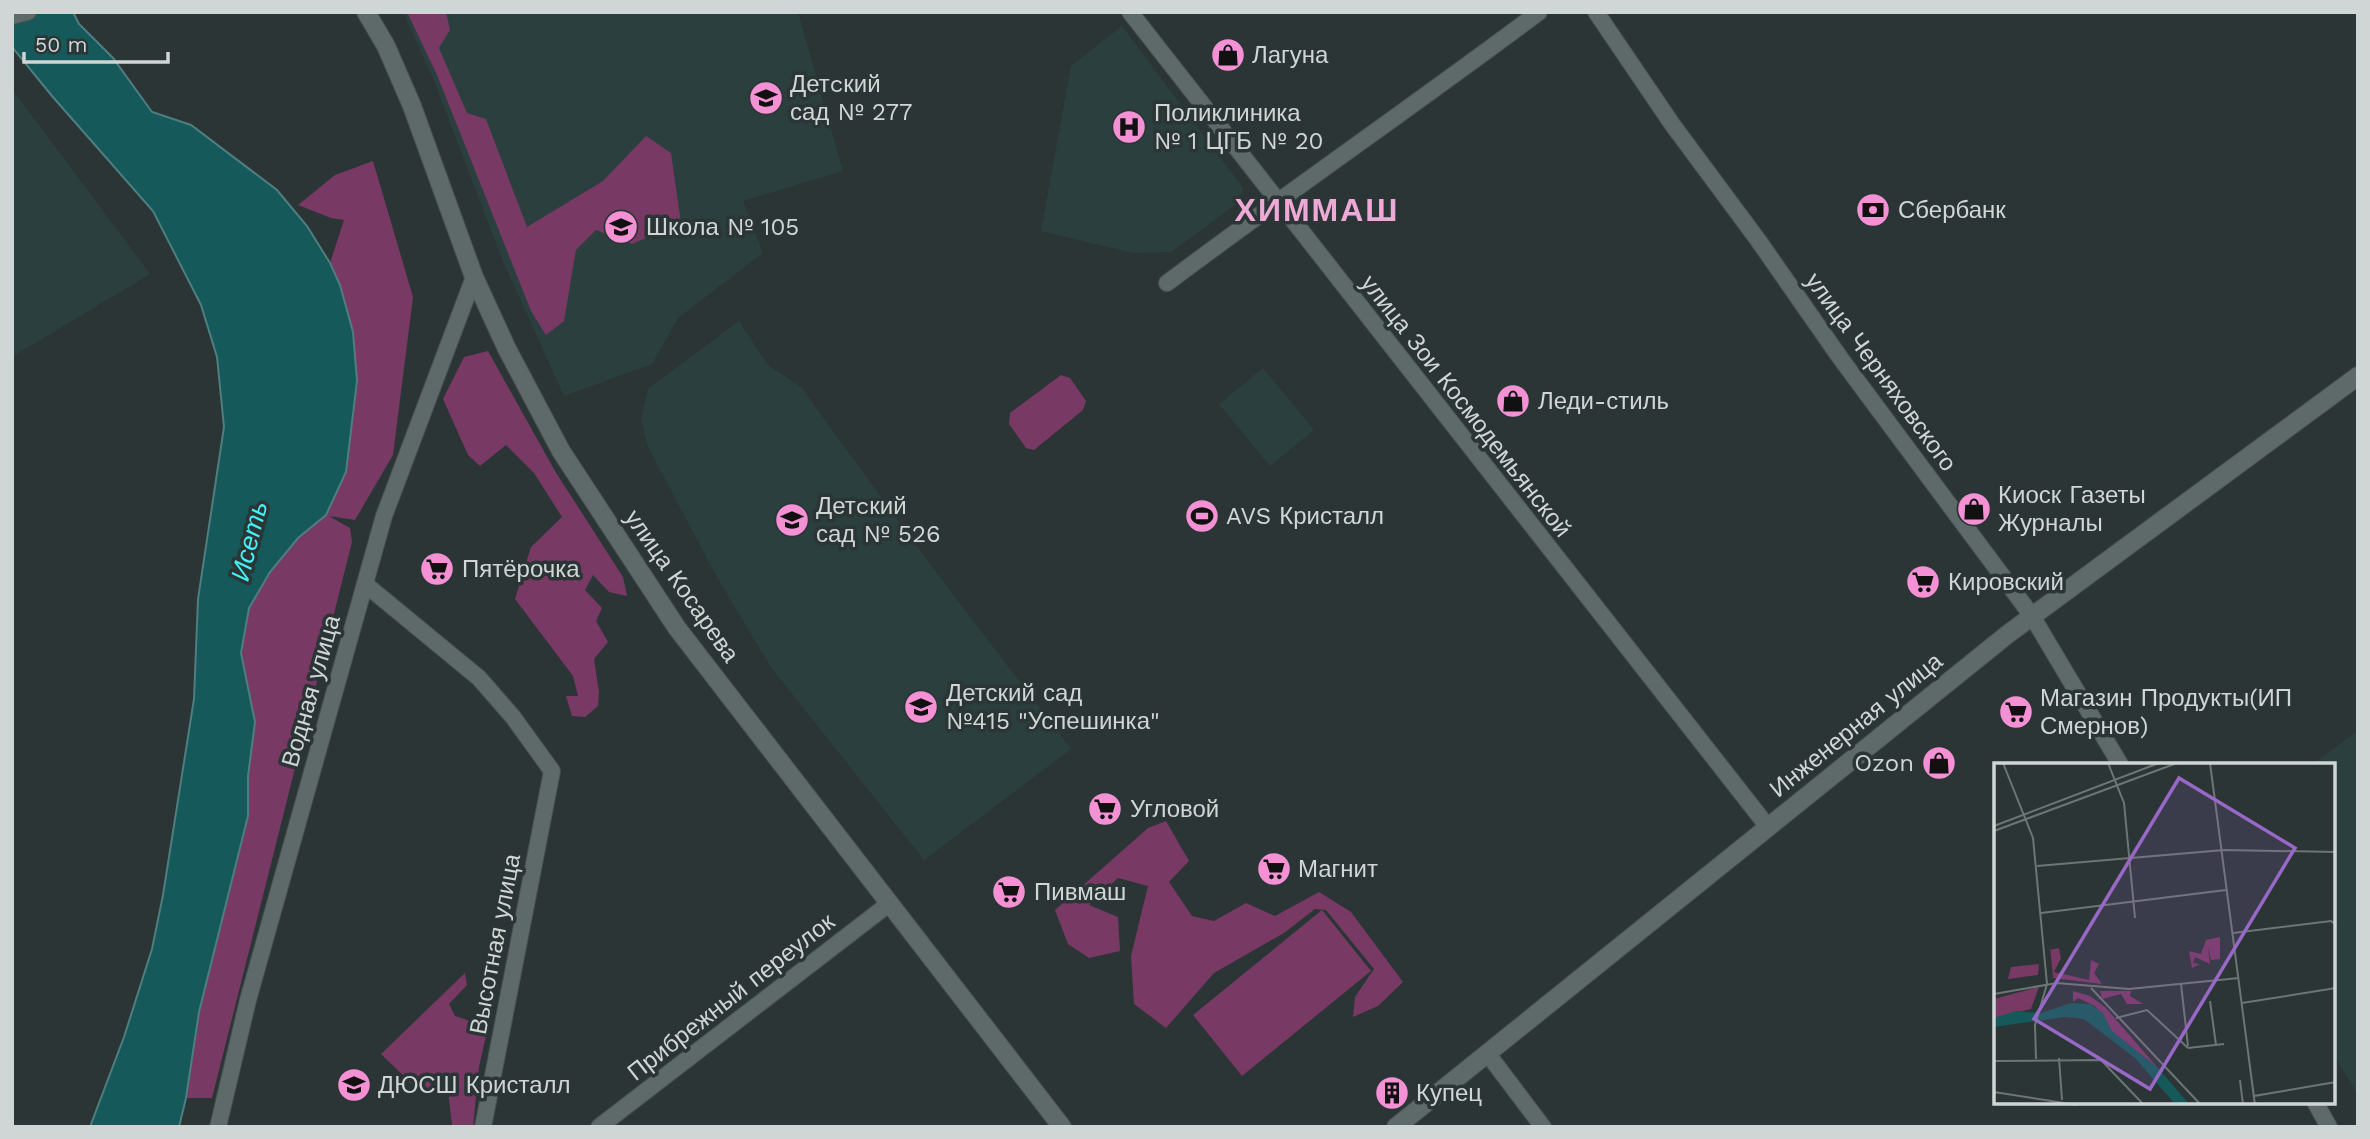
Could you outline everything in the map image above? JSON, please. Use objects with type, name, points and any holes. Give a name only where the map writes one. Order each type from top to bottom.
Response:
[{"type":"street","points":[[12,16],[28,12]]},
{"type":"street","name":"улица Косарева","points":[[366,12],[386,46],[412,106],[474,277],[507,349],[554,437],[677,628],[1062,1127]]},
{"type":"street","name":"улица Зои Космодемьянской","points":[[1130,12],[1768,827]]},
{"type":"street","points":[[1167,284],[1539,12]]},
{"type":"street","name":"улица Черняховского","points":[[1596,12],[1672,124],[1751,230],[1841,359],[2032,616],[2119,763]]},
{"type":"street","name":"Водная улица","points":[[218,1127],[248,1000],[384,516],[474,277]]},
{"type":"street","name":"Инженерная улица","points":[[1396,1127],[2032,616],[2358,376]]},
{"type":"street","name":"Высотная улица","points":[[365,584],[479,678],[513,717],[552,771],[483,1127]]},
{"type":"street","name":"Прибрежный переулок","points":[[599,1127],[890,903]]},
{"type":"street","points":[[1486,1053],[1543,1127]]},
{"type":"street","points":[[2316,1104],[2329,1127]]},
{"type":"shaded area","name":"Школа № 105","points":[[403,12],[798,12],[843,171],[743,201],[763,253],[678,318],[652,364],[564,396],[502,259],[433,78]]},
{"type":"shaded area","points":[[407,12],[446,12],[450,30],[439,48],[467,113],[486,119],[527,227],[603,181],[646,136],[671,153],[681,223],[632,244],[596,230],[576,250],[564,321],[546,335],[531,311],[437,75]]},
{"type":"shaded area","name":"Поликлиника № 1 ЦГБ № 20","points":[[1122,26],[1243,188],[1239,202],[1171,252],[1133,253],[1041,231],[1071,66]]},
{"type":"shaded area","points":[[12,89],[150,274],[12,357]]},
{"type":"shaded area","points":[[373,161],[413,297],[393,455],[355,520],[329,516],[350,528],[352,542],[212,1098],[186,1098],[199,1012],[248,816],[246,683],[241,653],[249,608],[270,572],[298,538],[326,515],[346,472],[357,381],[353,332],[340,285],[330,263],[344,220],[331,218],[298,205],[335,175]]},
{"type":"shaded area","points":[[739,321],[767,364],[801,387],[923,555],[1071,749],[924,860],[770,666],[718,579],[648,447],[641,420],[648,389]]},
{"type":"shaded area","points":[[488,351],[555,471],[623,577],[627,596],[609,592],[593,575],[585,590],[602,608],[596,621],[608,642],[594,659],[599,692],[598,706],[585,717],[572,716],[566,696],[578,696],[573,676],[515,599],[531,547],[562,517],[534,473],[506,445],[480,466],[468,455],[443,399],[464,357]]},
{"type":"shaded area","points":[[1263,368],[1314,430],[1270,466],[1219,404]]},
{"type":"shaded area","points":[[1061,375],[1070,378],[1086,401],[1083,410],[1034,450],[1026,448],[1009,424],[1010,413]]},
{"type":"shaded area","points":[[2358,731],[2358,1095],[2335,1057],[2335,763],[2313,763]]},
{"type":"shaded area","points":[[1166,821],[1189,861],[1169,882],[1192,916],[1214,921],[1246,903],[1275,916],[1319,892],[1351,912],[1403,982],[1378,1006],[1353,1017],[1355,997],[1374,969],[1326,910],[1315,909],[1284,933],[1214,973],[1166,1028],[1134,1004],[1131,956],[1148,886],[1118,878],[1089,905],[1118,917],[1120,951],[1089,958],[1068,944],[1055,910],[1148,828]]},
{"type":"shaded area","points":[[1322,910],[1371,971],[1242,1076],[1193,1015]]},
{"type":"shaded area","points":[[465,973],[467,985],[449,1004],[455,1016],[488,1027],[479,1067],[473,1127],[454,1127],[448,1090],[415,1087],[381,1054]]},
{"type":"water","name":"Исеть","points":[[12,12],[73,12],[79,24],[113,58],[152,112],[191,125],[277,190],[307,226],[330,263],[340,285],[353,332],[357,381],[346,472],[326,515],[298,538],[270,572],[249,608],[241,653],[255,722],[248,776],[248,816],[199,1012],[179,1127],[90,1127],[124,1037],[152,949],[163,895],[194,699],[198,599],[224,427],[217,357],[201,305],[153,211],[12,47]]},
{"type":"place","name":"Лагуна","points":[[1228,55]]},
{"type":"place","name":"Детcкий сад № 277","points":[[766,98]]},
{"type":"place","name":"Поликлиника № 1 ЦГБ № 20","points":[[1129,127]]},
{"type":"place","name":"Сбербанк","points":[[1873,210]]},
{"type":"place","name":"Школа № 105","points":[[621,227]]},
{"type":"place","name":"Леди-стиль","points":[[1513,401]]},
{"type":"place","name":"Киоск Газеты Журналы","points":[[1974,509]]},
{"type":"place","name":"AVS Кристалл","points":[[1202,516]]},
{"type":"place","name":"Детcкий сад № 526","points":[[792,520]]},
{"type":"place","name":"Пятёрочка","points":[[437,569]]},
{"type":"place","name":"Кировский","points":[[1923,582]]},
{"type":"place","name":"Детский сад №415 \"Успешинка\"","points":[[921,707]]},
{"type":"place","name":"Магазин Продукты(ИП Смернов)","points":[[2016,712]]},
{"type":"place","name":"Ozon","points":[[1939,763]]},
{"type":"place","name":"Угловой","points":[[1105,809]]},
{"type":"place","name":"Магнит","points":[[1274,869]]},
{"type":"place","name":"Пивмаш","points":[[1009,892]]},
{"type":"place","name":"ДЮСШ Кристалл","points":[[354,1085]]},
{"type":"place","name":"Купец","points":[[1392,1093]]},
{"type":"district","name":"ХИММАШ","points":[[1317,210]]}]
